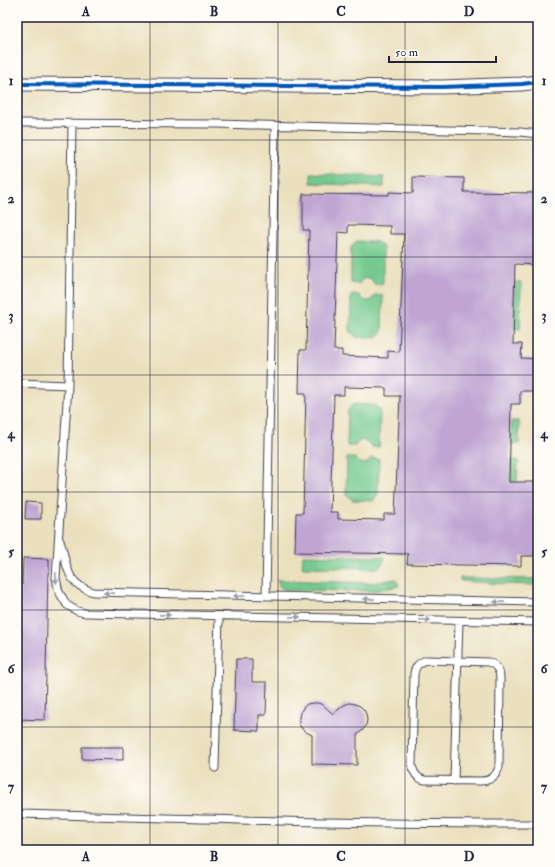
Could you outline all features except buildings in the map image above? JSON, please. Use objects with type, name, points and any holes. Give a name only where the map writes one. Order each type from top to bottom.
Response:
[{"type":"street","points":[[17,84],[442,87],[538,82]]},
{"type":"lane","points":[[522,84],[538,89]]},
{"type":"lane","points":[[17,123],[217,124],[520,132],[538,134]]},
{"type":"lane","points":[[72,124],[68,385],[59,539],[56,565],[57,585],[62,599],[67,605],[72,609],[85,613],[538,622]]},
{"type":"lane","points":[[266,596],[274,126]]},
{"type":"lane","points":[[17,383],[68,385]]},
{"type":"lane","points":[[538,445],[538,456]]},
{"type":"lane","points":[[59,539],[71,578],[80,587],[93,592],[538,602]]},
{"type":"lane","points":[[215,768],[219,616]]},
{"type":"lane","points":[[454,781],[459,621]]},
{"type":"lane","points":[[422,661],[458,661],[488,662],[495,665],[500,674],[498,771],[491,779],[486,781],[421,780],[415,774],[412,766],[415,669],[422,661]]},
{"type":"lane","points":[[17,814],[407,823],[538,824]]},
{"type":"green space","points":[[311,173],[384,177],[384,187],[311,183]]},
{"type":"green space","points":[[356,241],[377,242],[383,247],[383,284],[374,284],[372,280],[366,278],[359,284],[351,283],[351,248]]},
{"type":"green space","points":[[515,282],[521,282],[520,329],[514,328]]},
{"type":"green space","points":[[351,295],[359,295],[365,301],[371,300],[375,295],[383,296],[382,331],[377,338],[356,337],[350,331]]},
{"type":"green space","points":[[353,404],[374,405],[380,410],[379,447],[371,447],[369,443],[363,440],[358,442],[355,446],[347,446],[348,410]]},
{"type":"green space","points":[[512,421],[519,421],[519,444],[511,444]]},
{"type":"green space","points":[[347,458],[355,458],[363,464],[371,458],[379,459],[378,494],[373,501],[352,500],[346,494]]},
{"type":"green space","points":[[511,460],[518,460],[517,481],[510,481]]},
{"type":"green space","points":[[303,555],[385,557],[381,565],[376,568],[302,567]]},
{"type":"green space","points":[[460,578],[538,579],[538,585],[461,581]]},
{"type":"green space","points":[[396,579],[399,586],[373,591],[285,590],[279,586],[277,580],[371,583]]},
{"type":"cycle path","points":[[17,84],[442,87],[538,82]]}]
